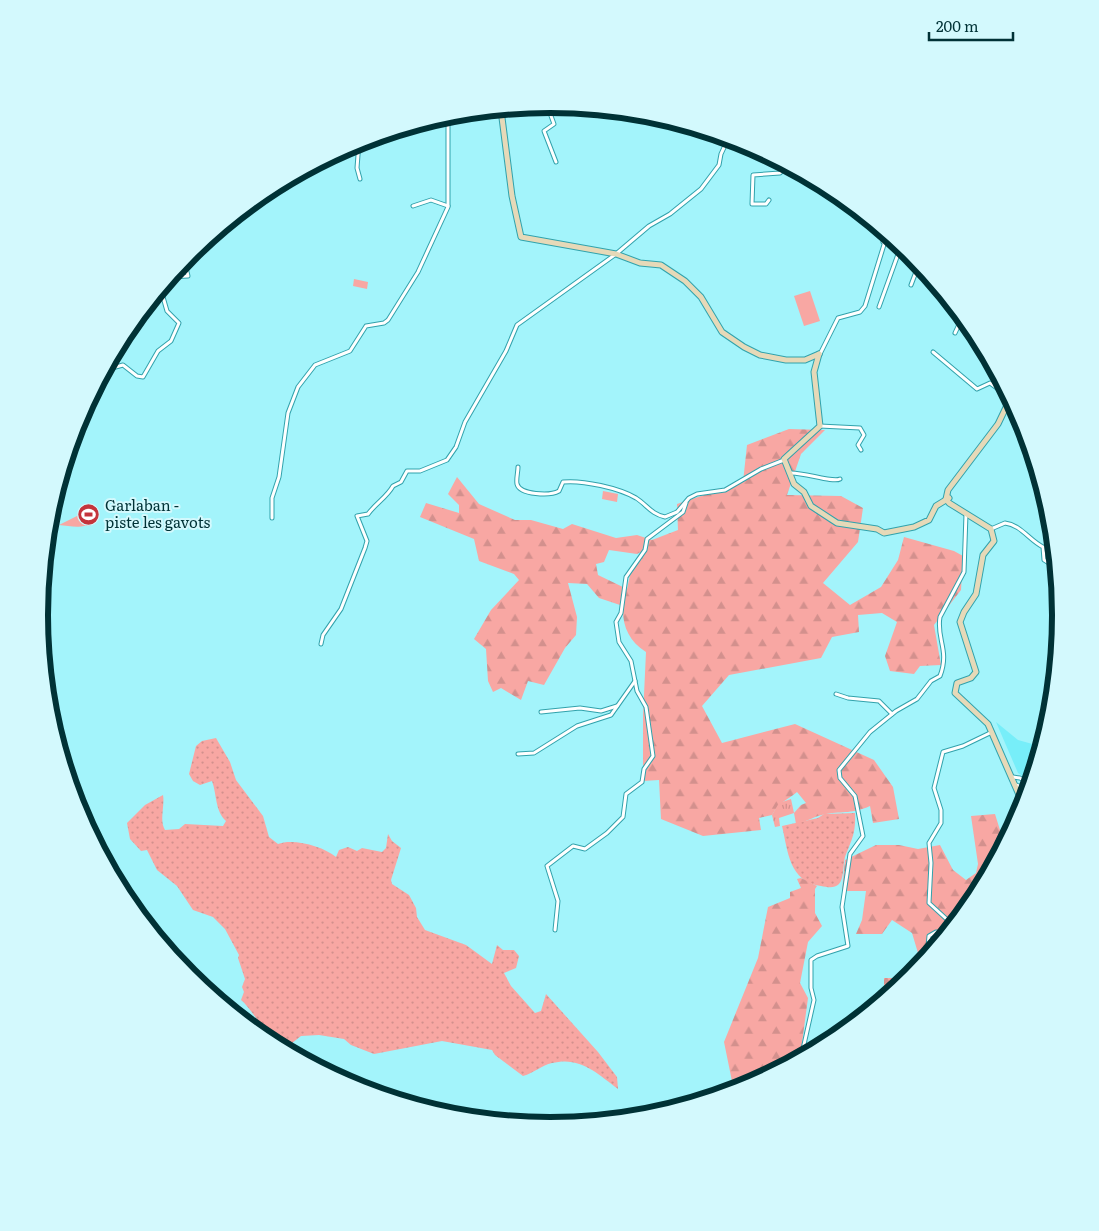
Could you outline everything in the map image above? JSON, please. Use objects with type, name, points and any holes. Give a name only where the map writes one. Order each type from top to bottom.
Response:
[{"type":"street","points":[[550,113],[554,124],[544,131],[556,162]]},
{"type":"street","points":[[502,116],[512,196],[521,236],[616,254],[640,263],[661,264],[685,281],[701,297],[722,332],[760,355],[786,360],[805,360],[820,354]]},
{"type":"street","points":[[272,518],[272,498],[278,477],[288,413],[298,387],[315,365],[350,350],[366,326],[384,323],[388,320],[418,272],[448,206],[448,124]]},
{"type":"street","points":[[320,644],[323,634],[341,609],[365,548],[366,541],[357,516],[368,514],[377,502],[391,493],[393,486],[401,482],[407,472],[420,471],[447,460],[456,447],[465,422],[506,351],[517,325],[616,254],[649,226],[670,214],[707,184],[719,165],[725,145]]},
{"type":"street","points":[[358,152],[357,168],[360,179]]},
{"type":"street","points":[[769,200],[766,204],[752,204],[753,175],[780,173],[782,171]]},
{"type":"street","points":[[414,206],[431,200],[448,206]]},
{"type":"street","points":[[820,426],[814,372],[820,354],[838,318],[856,314],[862,310],[884,242]]},
{"type":"street","points":[[879,307],[898,255]]},
{"type":"street","points":[[180,276],[188,276],[186,270]]},
{"type":"street","points":[[911,285],[916,273]]},
{"type":"street","points":[[113,368],[123,365],[137,376],[143,377],[159,350],[171,341],[179,323],[167,311],[162,297]]},
{"type":"street","points":[[955,332],[959,325]]},
{"type":"street","points":[[933,352],[977,389],[990,383],[998,389]]},
{"type":"street","points":[[784,460],[796,488],[804,492],[811,506],[837,523],[877,529],[884,533],[919,526],[929,520],[936,506],[948,498],[952,484],[998,424],[1006,406]]},
{"type":"street","points":[[518,467],[516,483],[518,487],[524,490],[547,495],[559,491],[564,482],[584,481],[635,498],[651,512],[665,517],[677,512],[689,498],[704,491],[725,490],[761,469],[784,460],[820,426],[860,428],[864,436],[858,445],[861,450]]},
{"type":"street","points":[[789,473],[816,475],[834,481],[840,480]]},
{"type":"street","points":[[948,498],[957,508],[991,530],[994,542],[983,555],[976,594],[960,622],[976,672],[971,678],[957,683],[954,690],[957,697],[983,718],[992,732],[1019,793]]},
{"type":"street","points":[[554,930],[558,901],[547,866],[563,856],[567,848],[573,846],[585,850],[607,833],[623,816],[626,794],[642,782],[644,769],[652,756],[646,707],[638,692],[631,661],[619,642],[616,622],[621,613],[626,577],[645,550],[647,539],[683,512],[686,503]]},
{"type":"street","points":[[802,1049],[814,1000],[811,988],[811,960],[817,956],[848,946],[842,907],[850,854],[863,836],[855,796],[838,773],[843,763],[859,744],[892,714],[917,699],[931,681],[940,676],[943,667],[944,649],[938,624],[964,572],[966,514]]},
{"type":"street","points":[[991,530],[1005,523],[1016,526],[1031,541],[1043,547],[1044,560],[1048,562]]},
{"type":"street","points":[[518,754],[534,753],[577,726],[611,715],[636,681]]},
{"type":"street","points":[[836,694],[848,698],[879,700],[892,714]]},
{"type":"street","points":[[542,712],[580,708],[601,711],[618,705]]},
{"type":"street","points":[[948,921],[929,903],[932,863],[929,843],[939,828],[942,817],[934,788],[944,752],[992,732]]},
{"type":"street","points":[[1013,777],[1023,781]]},
{"type":"street","points":[[928,945],[929,936],[938,933]]},
{"type":"shaded area","points":[[996,722],[1018,740],[1034,744],[1025,778],[1018,773]]},
{"type":"green space","points":[[354,279],[368,282],[367,289],[353,286]]},
{"type":"green space","points":[[810,291],[820,321],[804,326],[794,296]]},
{"type":"green space","points":[[789,429],[825,430],[801,454],[787,495],[841,496],[863,508],[858,542],[823,583],[850,605],[881,587],[898,560],[904,537],[954,551],[963,556],[961,590],[934,625],[941,665],[920,666],[914,674],[890,671],[885,656],[897,622],[882,613],[858,615],[859,632],[832,637],[821,658],[729,675],[702,706],[722,743],[795,724],[874,760],[893,787],[899,819],[873,823],[870,806],[864,809],[823,815],[796,824],[794,813],[801,805],[806,803],[797,792],[781,804],[772,815],[759,818],[761,830],[703,836],[661,819],[659,780],[643,781],[643,716],[646,652],[635,643],[625,626],[623,606],[599,598],[587,584],[568,583],[577,617],[576,635],[565,648],[544,685],[528,681],[521,700],[501,688],[493,692],[488,681],[486,649],[474,639],[491,610],[519,580],[514,574],[479,561],[474,539],[420,517],[426,503],[459,513],[459,505],[448,494],[457,477],[479,504],[515,520],[531,520],[563,529],[572,524],[616,538],[637,535],[652,540],[678,530],[677,504],[743,482],[747,445]],"holes":[[[609,550],[637,554],[645,550],[630,575],[627,589],[598,575],[596,564],[604,562]]]},
{"type":"green space","points":[[603,491],[618,494],[617,502],[602,499]]},
{"type":"green space","name":"Garlaban - piste les gavots","points":[[95,507],[98,510],[96,517],[89,525],[78,527],[59,525]]},
{"type":"green space","points":[[216,738],[230,762],[236,780],[263,816],[269,837],[278,844],[292,842],[308,844],[324,849],[336,857],[339,850],[348,847],[357,851],[362,848],[382,852],[386,848],[388,834],[392,841],[401,848],[391,880],[392,884],[409,895],[416,908],[417,917],[425,930],[466,945],[492,964],[497,945],[503,950],[514,950],[519,956],[516,968],[504,973],[511,986],[535,1013],[541,1011],[546,994],[598,1052],[617,1077],[618,1089],[588,1067],[571,1062],[562,1061],[545,1065],[523,1076],[495,1055],[492,1050],[442,1041],[374,1054],[351,1045],[344,1039],[319,1035],[301,1036],[290,1045],[263,1027],[241,1000],[245,979],[238,958],[239,955],[225,929],[213,917],[193,910],[177,886],[157,870],[147,850],[141,851],[130,839],[127,823],[145,805],[163,795],[162,822],[165,830],[179,829],[185,824],[223,826],[226,821],[218,808],[212,781],[200,785],[193,781],[189,774],[196,746],[202,741]]},
{"type":"green space","points":[[791,799],[794,813],[779,818],[780,826],[775,827],[772,815],[779,803]]},
{"type":"green space","points":[[855,813],[854,831],[845,857],[841,882],[837,886],[826,887],[810,883],[802,878],[792,864],[782,826],[818,818],[824,814]]},
{"type":"green space","points":[[995,814],[1001,835],[967,894],[948,921],[915,959],[918,953],[912,933],[892,920],[882,934],[856,934],[862,920],[866,891],[842,891],[845,860],[876,845],[899,845],[918,849],[940,845],[953,870],[966,880],[976,873],[978,864],[971,816]]},
{"type":"green space","points":[[801,878],[817,886],[815,889],[815,913],[822,926],[808,942],[800,983],[808,998],[801,1049],[772,1066],[732,1083],[724,1042],[758,958],[768,907],[790,898],[790,892],[801,888],[797,879]]},
{"type":"green space","points":[[884,978],[896,978],[884,989]]},
{"type":"place","name":"Garlaban - piste les gavots","points":[[89,515]]}]
